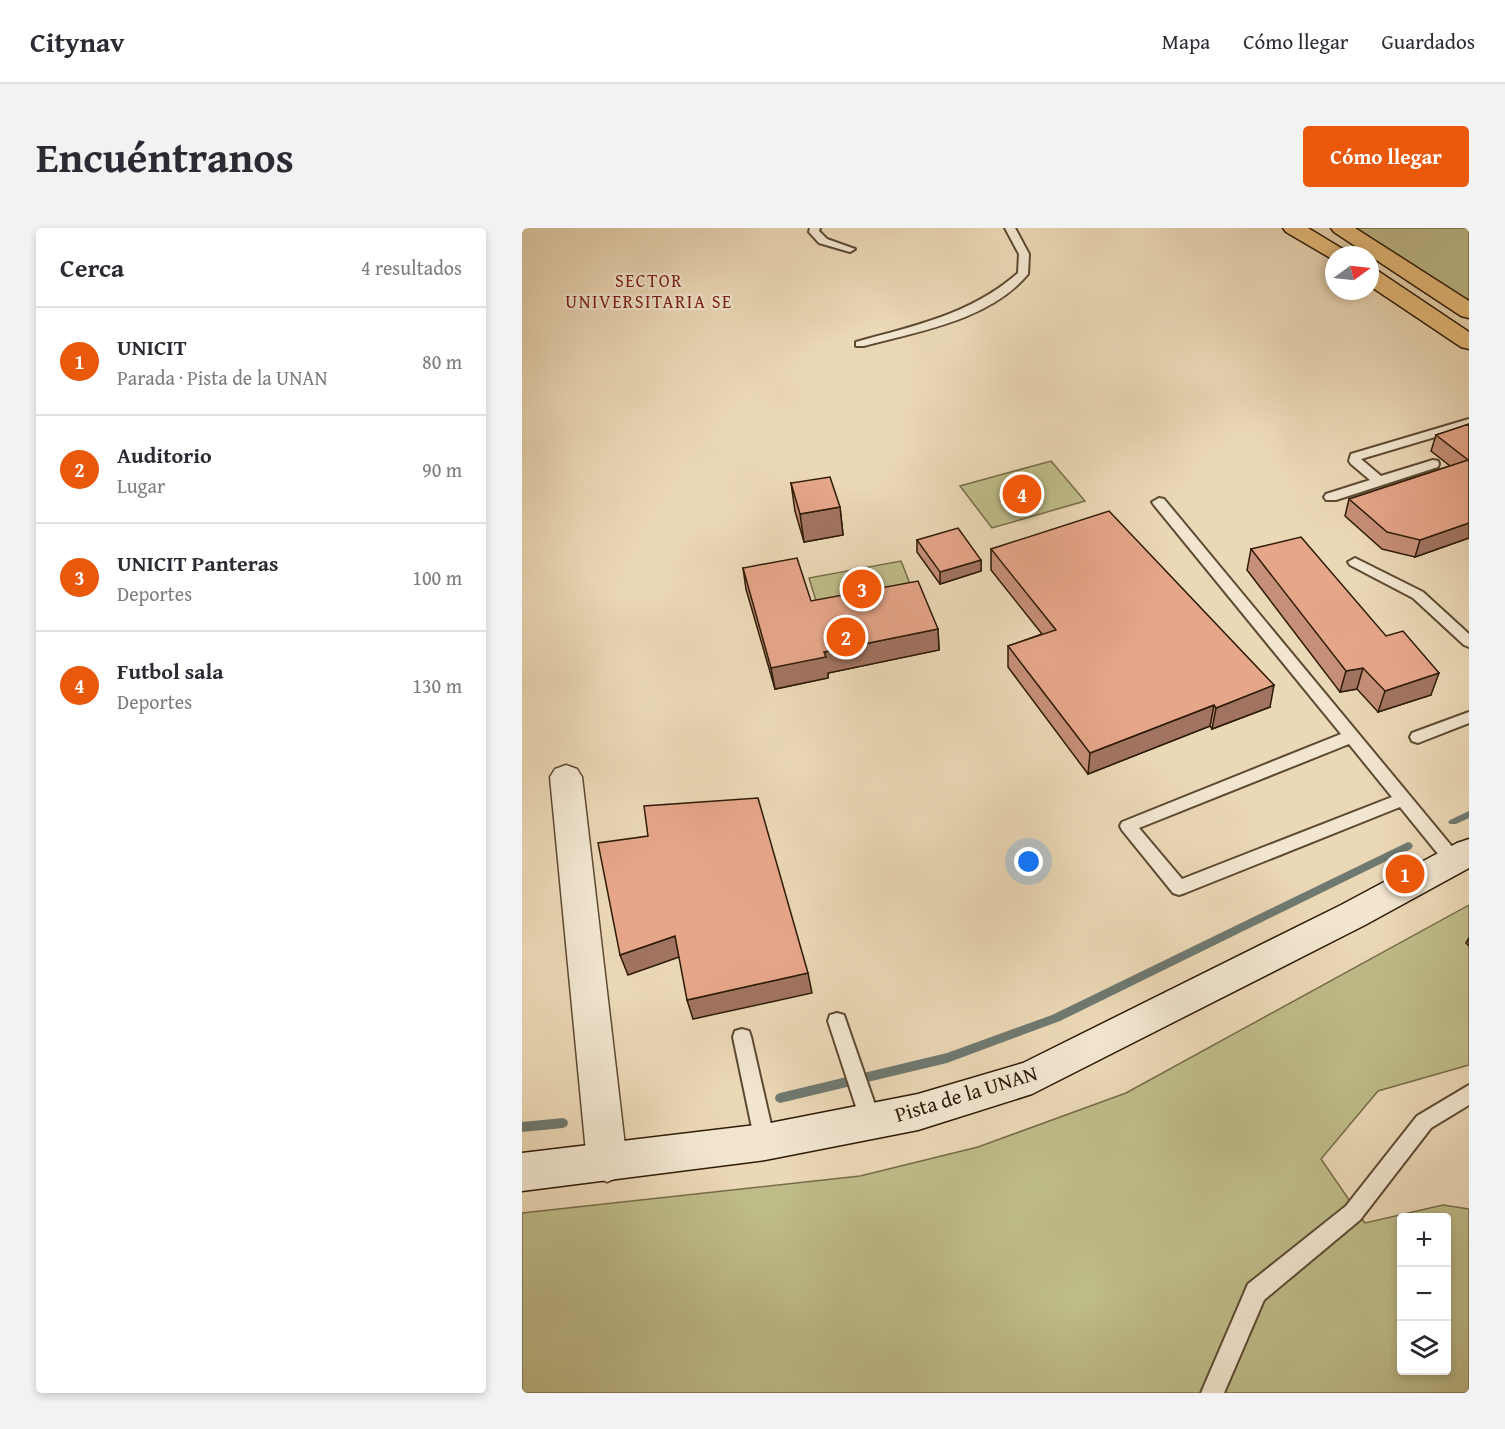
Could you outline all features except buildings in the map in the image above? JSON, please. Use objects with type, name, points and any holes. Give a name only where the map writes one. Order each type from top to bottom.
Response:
[{"type":"main road","points":[[1293,228],[1325,247]]},
{"type":"main road","points":[[1341,228],[1469,311]]},
{"type":"main road","points":[[1379,282],[1469,342]]},
{"type":"main road","points":[[566,777],[606,1149]]},
{"type":"main road","name":"Pista de la UNAN","points":[[522,1172],[606,1149],[762,1130],[865,1108],[918,1112],[1032,1077],[1353,915],[1453,850]]},
{"type":"lane","points":[[815,228],[814,232],[823,241],[850,249]]},
{"type":"lane","points":[[860,344],[974,309],[1009,290],[1023,274],[1024,254],[1010,228]]},
{"type":"lane","points":[[1379,481],[1355,461],[1355,457],[1469,423]]},
{"type":"lane","points":[[1331,497],[1433,464]]},
{"type":"lane","points":[[1159,502],[1402,799],[1420,820],[1453,850]]},
{"type":"lane","points":[[1355,562],[1418,595],[1469,642]]},
{"type":"lane","points":[[1418,736],[1469,717]]},
{"type":"lane","points":[[1350,737],[1128,826],[1179,888],[1402,799]]},
{"type":"lane","points":[[837,1021],[865,1108]]},
{"type":"lane","points":[[742,1037],[762,1130]]},
{"type":"lane","points":[[1212,1393],[1256,1292],[1353,1213],[1424,1122],[1469,1094]]},
{"type":"shaded area","points":[[1341,228],[1469,228],[1469,311],[1379,253],[1379,246],[1369,246]]},
{"type":"shaded area","points":[[1051,461],[1085,501],[992,528],[960,486]]},
{"type":"shaded area","points":[[901,561],[916,599],[821,617],[809,578]]},
{"type":"shaded area","points":[[1469,905],[1469,1065],[1378,1091],[1321,1159],[1365,1223],[1397,1216],[1397,1375],[1451,1375],[1451,1213],[1408,1213],[1443,1205],[1469,1209],[1469,1393],[522,1393],[522,1213],[860,1176],[978,1147],[1126,1093]]},
{"type":"waterway","points":[[1453,822],[1469,814]]},
{"type":"waterway","points":[[780,1098],[947,1058],[1056,1018],[1408,846]]},
{"type":"waterway","points":[[522,1127],[563,1123]]},
{"type":"place","name":"Futbol sala","points":[[1022,494]]},
{"type":"place","name":"UNICIT Panteras","points":[[862,589]]},
{"type":"place","name":"Auditorio","points":[[846,637]]},
{"type":"place","name":"UNICIT","points":[[1405,874]]},
{"type":"district","name":"SECTOR UNIVERSITARIA SE","points":[[649,291]]}]
